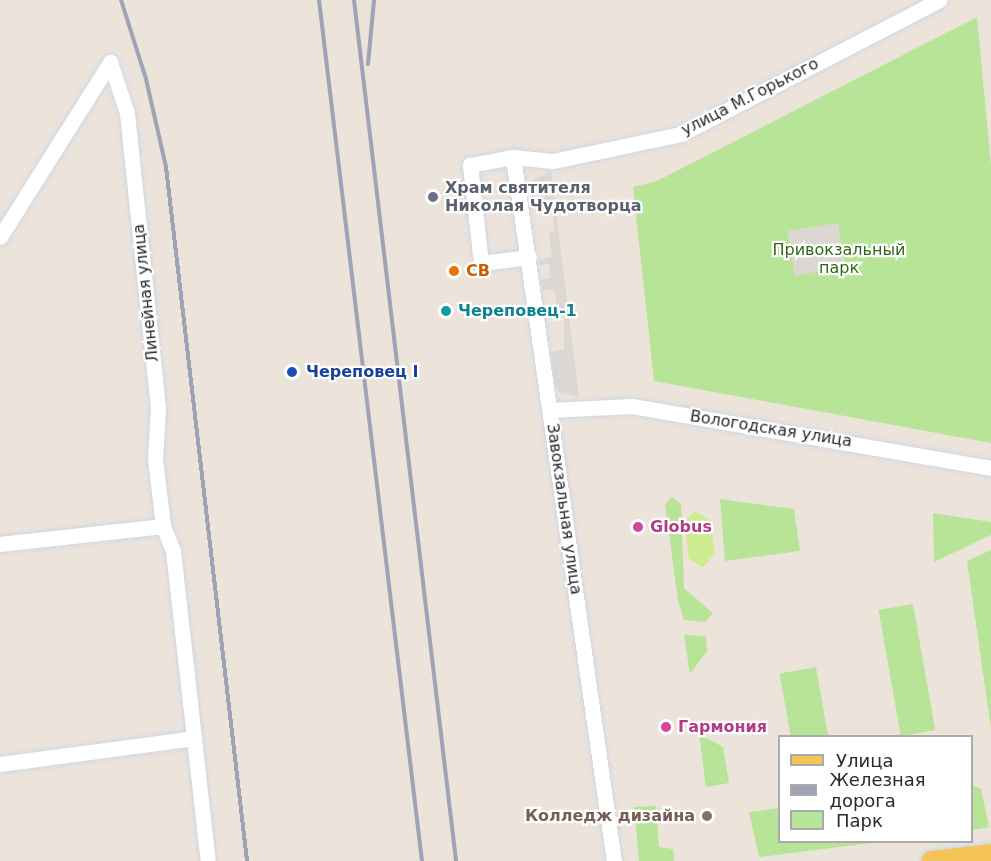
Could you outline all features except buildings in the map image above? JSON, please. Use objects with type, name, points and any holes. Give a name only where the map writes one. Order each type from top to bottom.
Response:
[{"type":"main road","points":[[931,861],[991,854]]},
{"type":"street","name":"улица М.Горького","points":[[529,257],[481,263],[470,165],[513,157],[553,161],[681,134],[939,0]]},
{"type":"street","name":"Линейная улица","points":[[0,237],[110,62],[127,113],[158,408],[155,458],[163,526],[173,551],[208,861]]},
{"type":"street","name":"Завокзальная улица","points":[[513,157],[614,861]]},
{"type":"street","name":"Вологодская улица","points":[[550,410],[632,406],[991,468]]},
{"type":"street","points":[[0,544],[163,526]]},
{"type":"street","points":[[0,764],[194,738]]},
{"type":"green space","name":"Привокзальный парк","points":[[977,17],[991,165],[991,443],[654,381],[633,187],[657,181]]},
{"type":"green space","points":[[672,497],[681,504],[684,588],[713,613],[705,622],[684,620],[678,600],[665,504]]},
{"type":"green space","points":[[720,499],[794,509],[800,551],[725,561]]},
{"type":"green space","points":[[695,511],[710,520],[715,554],[703,567],[689,559],[684,523]]},
{"type":"green space","points":[[933,513],[991,522],[991,535],[934,562]]},
{"type":"green space","points":[[991,550],[991,729],[967,561]]},
{"type":"green space","points":[[913,604],[935,730],[901,735],[879,610]]},
{"type":"green space","points":[[684,635],[706,636],[707,651],[690,674]]},
{"type":"green space","points":[[816,667],[828,735],[790,735],[780,673]]},
{"type":"green space","points":[[699,734],[723,747],[729,783],[706,787]]},
{"type":"green space","points":[[973,785],[981,789],[989,827],[973,830]]},
{"type":"green space","points":[[656,806],[659,847],[673,849],[674,861],[639,861],[634,807]]},
{"type":"green space","points":[[778,808],[778,843],[871,843],[759,857],[749,812]]},
{"type":"shaded area","points":[[551,171],[579,397],[560,393],[555,385],[551,352],[564,349],[564,310],[558,311],[554,289],[542,290],[541,280],[550,278],[549,264],[540,265],[539,260],[552,257],[549,232],[555,231],[552,211],[546,212],[545,200],[532,202],[531,190],[533,180]]},
{"type":"shaded area","points":[[838,223],[845,267],[795,275],[788,231]]},
{"type":"railway","points":[[121,0],[146,79],[166,167],[247,861]]},
{"type":"railway","points":[[319,0],[422,861]]},
{"type":"railway","points":[[354,0],[456,861]]},
{"type":"railway","points":[[368,64],[374,0]]},
{"type":"place","name":"Храм святителя Николая Чудотворца","points":[[433,197]]},
{"type":"place","name":"СВ","points":[[454,271]]},
{"type":"place","name":"Череповец-1","points":[[446,311]]},
{"type":"place","name":"Череповец I","points":[[292,372]]},
{"type":"place","name":"Globus","points":[[638,527]]},
{"type":"place","name":"Гармония","points":[[666,727]]},
{"type":"place","name":"Колледж дизайна","points":[[707,816]]}]
